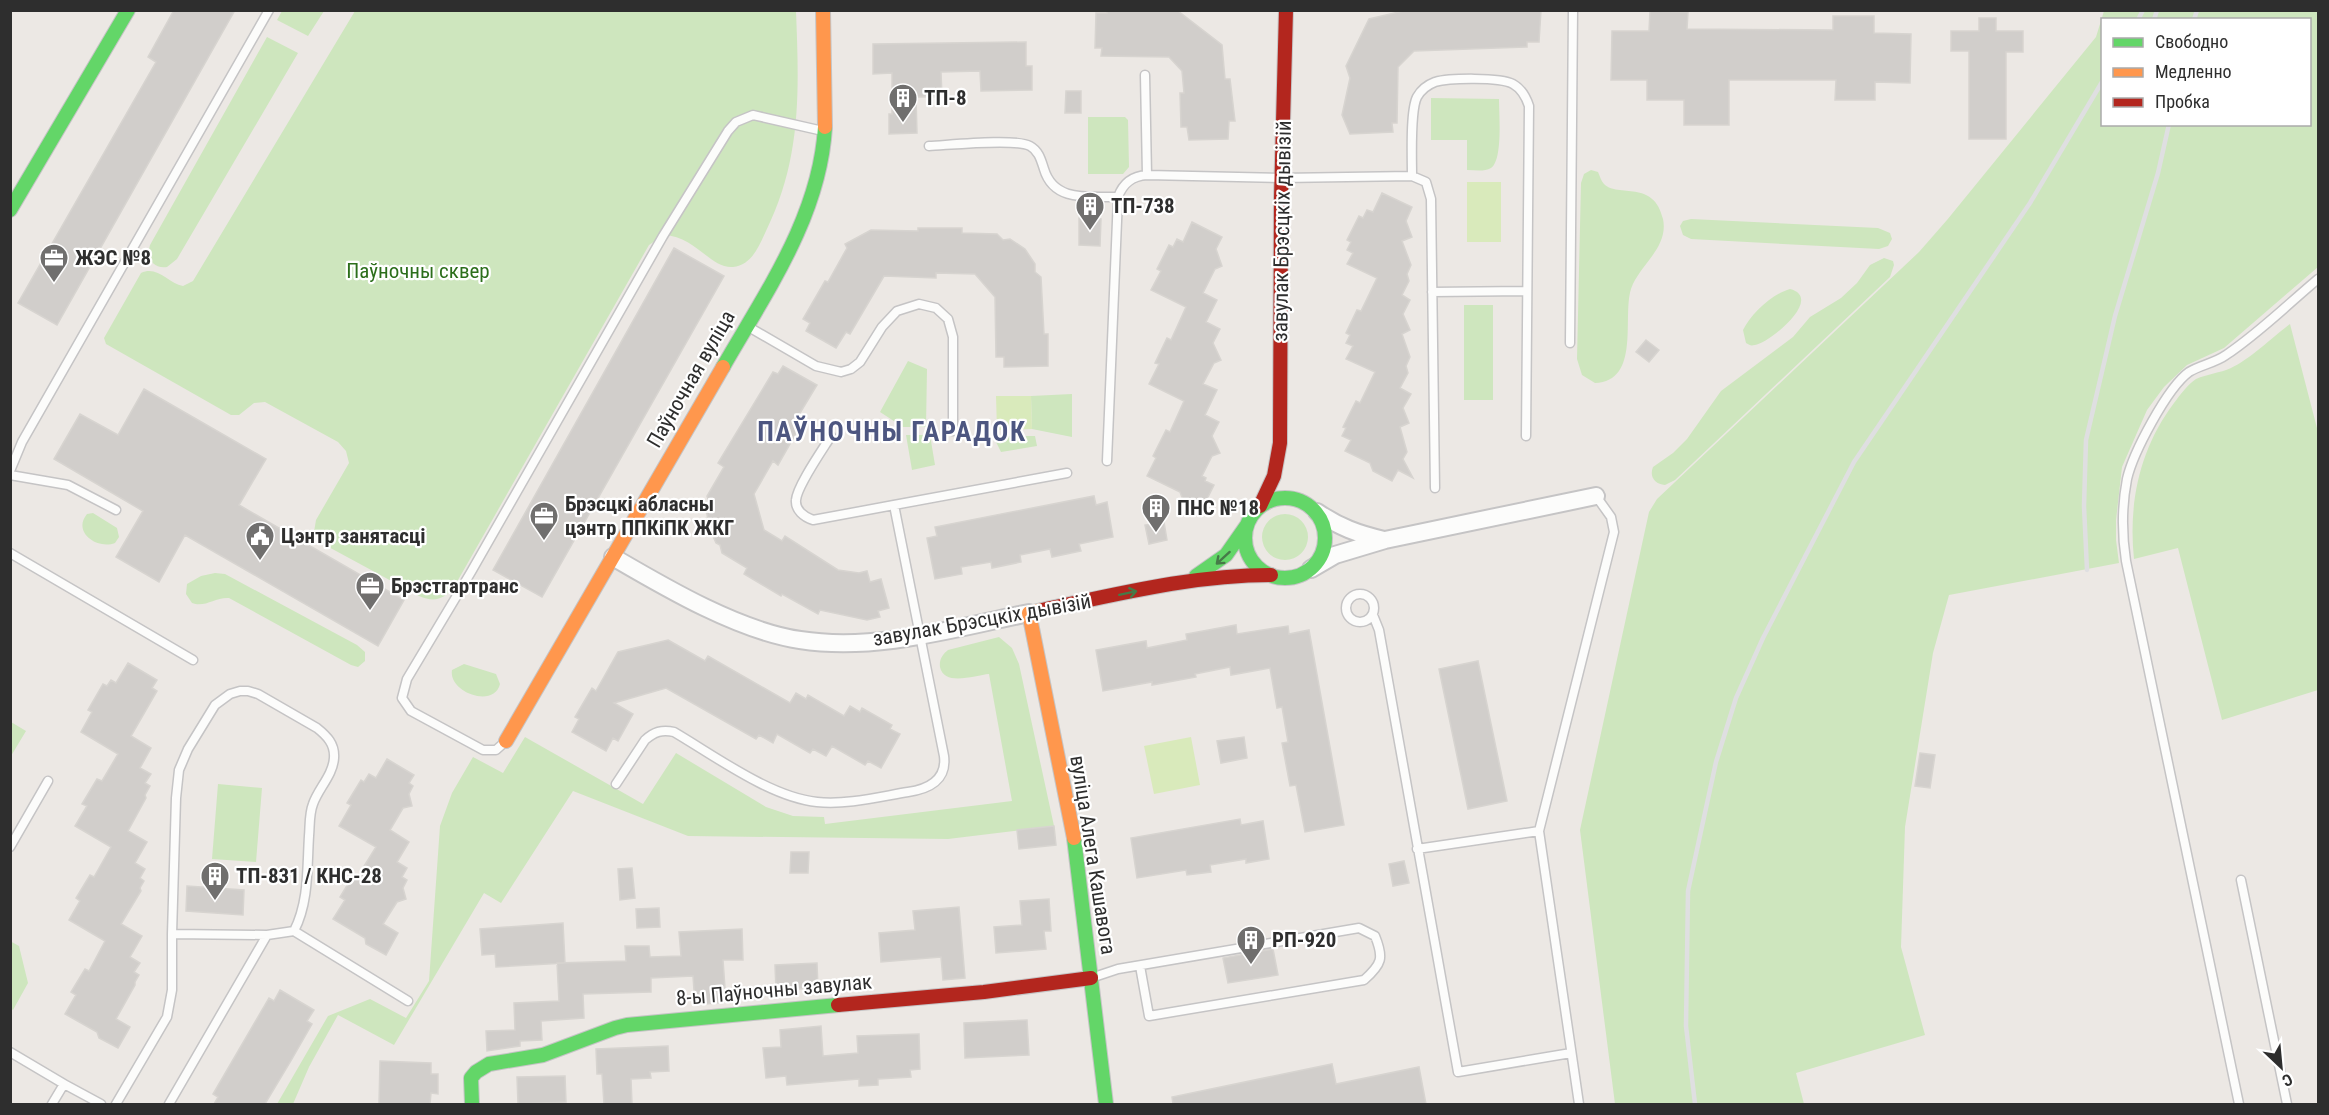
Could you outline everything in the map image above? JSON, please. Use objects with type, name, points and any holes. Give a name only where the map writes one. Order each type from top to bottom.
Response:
[{"type":"street","points":[[13,201],[128,10]]},
{"type":"street","name":"Паўночная вуліца","points":[[506,741],[778,272],[802,224],[818,173],[825,131],[823,10]]},
{"type":"street","name":"завулак Брэсцкіх дывізій","points":[[1260,506],[1274,476],[1280,452],[1286,10]]},
{"type":"street","name":"завулак Брэсцкіх дывізій","points":[[1280,452],[1290,479],[1313,509],[1351,532],[1385,540]]},
{"type":"street","name":"завулак Брэсцкіх дывізій","points":[[1311,569],[1335,555],[1385,540],[1596,496]]},
{"type":"street","points":[[1290,497],[1313,509],[1322,521],[1325,542],[1323,552],[1311,569],[1292,577],[1271,575],[1254,563],[1249,554],[1245,534],[1248,523],[1260,506],[1279,498],[1290,497]]},
{"type":"street","name":"завулак Брэсцкіх дывізій","points":[[1187,581],[1223,560],[1237,544],[1248,523]]},
{"type":"street","name":"завулак Брэсцкіх дывізій","points":[[613,557],[712,609],[776,635],[799,640],[847,643],[920,635],[1187,581],[1250,574],[1271,575]]},
{"type":"street","name":"вуліца Алега Кашавога","points":[[1029,613],[1075,845],[1106,1104]]},
{"type":"street","name":"8-ы Паўночны завулак","points":[[472,1104],[471,1078],[482,1067],[541,1055],[595,1034],[627,1025],[984,992],[1091,978]]},
{"type":"lane","points":[[116,510],[68,485],[10,473],[22,442],[269,10]]},
{"type":"lane","points":[[1570,343],[1573,10]]},
{"type":"lane","points":[[1145,75],[1147,175]]},
{"type":"lane","points":[[1412,176],[1415,103],[1422,90],[1429,85],[1444,81],[1495,80],[1512,84],[1523,92],[1529,106],[1526,436]]},
{"type":"lane","points":[[506,741],[496,750],[483,750],[411,711],[402,698],[407,679],[663,236],[728,131],[736,122],[753,115],[825,131]]},
{"type":"lane","points":[[929,146],[1024,144],[1039,154],[1045,173],[1056,190],[1073,196],[1118,197]]},
{"type":"lane","points":[[1107,461],[1118,197],[1128,181],[1147,175],[1282,178],[1412,176],[1426,182],[1430,192],[1435,488]]},
{"type":"lane","points":[[2239,1104],[2126,561],[2122,538],[2127,478],[2144,436],[2167,397],[2188,372],[2226,356],[2319,279]]},
{"type":"lane","points":[[1432,292],[1527,291]]},
{"type":"lane","points":[[746,326],[816,366],[841,372],[851,369],[860,362],[882,327],[897,311],[919,304],[936,308],[948,319],[953,337],[953,431]]},
{"type":"lane","points":[[831,436],[798,491],[796,501],[801,514],[809,519],[819,520],[1067,473]]},
{"type":"lane","points":[[1580,1104],[1539,831],[1614,532],[1611,517],[1596,496]]},
{"type":"lane","points":[[616,784],[645,740],[651,734],[667,730],[772,789],[807,800],[852,801],[921,790],[928,788],[940,777],[945,764],[894,505]]},
{"type":"lane","points":[[10,553],[193,660]]},
{"type":"lane","points":[[1373,615],[1378,630],[1458,1072],[1571,1053]]},
{"type":"lane","points":[[116,1104],[167,1017],[172,990],[176,798],[179,770],[188,749],[215,705],[222,698],[240,691],[258,694],[317,728],[325,734],[334,751],[331,769],[316,796],[310,814],[305,899],[294,931]]},
{"type":"lane","points":[[10,847],[48,781]]},
{"type":"lane","points":[[1417,849],[1539,831]]},
{"type":"lane","points":[[2241,880],[2287,1104]]},
{"type":"lane","points":[[1091,978],[1118,969],[1359,928],[1375,936],[1381,951],[1378,967],[1364,980],[1149,1016],[1140,966]]},
{"type":"lane","points":[[172,934],[267,935],[294,931],[408,1001]]},
{"type":"lane","points":[[169,1104],[267,935]]},
{"type":"lane","points":[[10,1052],[101,1104]]},
{"type":"lane","points":[[52,1104],[64,1084]]},
{"type":"green space","points":[[282,10],[324,11],[308,36],[277,20]]},
{"type":"green space","name":"Паўночны сквер","points":[[355,11],[796,11],[798,68],[796,123],[792,150],[778,204],[757,248],[745,263],[733,267],[717,263],[694,246],[675,237],[664,235],[649,245],[454,587],[439,599],[419,596],[325,545],[314,532],[316,520],[349,463],[346,451],[338,442],[265,402],[254,403],[239,415],[231,415],[106,344],[104,338],[141,273],[152,271],[183,286],[193,281]]},
{"type":"green space","points":[[2104,11],[2318,11],[2318,267],[2224,348],[2187,365],[2164,387],[2147,410],[2122,467],[2116,520],[2119,563],[1949,595],[1933,653],[1905,827],[1901,947],[1925,1035],[1796,1073],[1804,1104],[1615,1104],[1580,830],[1649,512],[1657,499],[1919,252],[2096,37],[2101,21],[2101,126],[2311,126],[2311,18],[2102,18]]},
{"type":"green space","points":[[267,37],[298,53],[177,259],[167,267],[158,266],[150,258],[150,245]]},
{"type":"green space","points":[[1431,98],[1499,99],[1499,147],[1495,163],[1491,168],[1467,170],[1467,140],[1431,140]]},
{"type":"green space","points":[[1088,117],[1125,117],[1128,120],[1129,167],[1123,174],[1088,174]]},
{"type":"green space","points":[[1591,170],[1598,172],[1603,183],[1610,188],[1644,194],[1652,199],[1663,219],[1664,229],[1658,248],[1640,272],[1631,289],[1624,360],[1619,371],[1609,380],[1595,383],[1582,375],[1577,359],[1581,183],[1584,174]]},
{"type":"green space","points":[[1467,182],[1501,182],[1501,242],[1467,242]]},
{"type":"green space","points":[[1691,219],[1878,228],[1890,233],[1892,239],[1888,246],[1879,249],[1691,239],[1683,235],[1680,226],[1683,221]]},
{"type":"green space","points":[[1884,258],[1893,261],[1890,277],[1675,480],[1665,485],[1656,482],[1652,477],[1653,467],[1673,453],[1687,439],[1721,391],[1793,337],[1810,317],[1841,298],[1857,283],[1870,265]]},
{"type":"green space","points":[[1790,289],[1799,294],[1801,301],[1798,310],[1790,320],[1762,343],[1750,345],[1746,343],[1743,330],[1751,318],[1769,300]]},
{"type":"green space","points":[[1464,305],[1493,305],[1493,400],[1464,400]]},
{"type":"green space","points":[[2290,324],[2318,432],[2318,690],[2222,720],[2178,548],[2134,559],[2135,497],[2145,457],[2153,438],[2162,420],[2187,387],[2196,379],[2227,370],[2238,364]]},
{"type":"green space","points":[[908,361],[927,369],[926,427],[903,427],[880,412]]},
{"type":"green space","points":[[1072,394],[1072,437],[1032,429],[1031,396]]},
{"type":"green space","points":[[996,396],[1031,396],[1032,429],[997,430]]},
{"type":"green space","points":[[906,435],[930,435],[935,465],[912,470]]},
{"type":"green space","points":[[993,436],[1035,436],[1037,446],[1001,452]]},
{"type":"green space","points":[[93,513],[117,528],[119,537],[115,543],[108,545],[94,542],[85,533],[83,521],[87,514]]},
{"type":"green space","points":[[1285,514],[1301,521],[1308,537],[1301,553],[1285,560],[1269,553],[1262,537],[1269,521]]},
{"type":"green space","points":[[215,573],[225,574],[357,645],[365,652],[365,661],[358,667],[351,665],[229,598],[201,604],[192,603],[186,594],[187,584],[201,576]]},
{"type":"green space","points":[[999,637],[1012,648],[1019,664],[1054,826],[948,839],[688,836],[573,791],[501,903],[484,893],[394,1045],[338,1015],[309,1067],[293,1104],[277,1104],[328,1016],[370,999],[406,1018],[429,981],[440,826],[452,793],[473,757],[503,773],[525,737],[643,804],[676,753],[766,807],[793,816],[824,817],[825,824],[1012,801],[989,674],[954,678],[948,677],[940,667],[942,657],[948,650]]},
{"type":"green space","points":[[464,664],[496,674],[500,684],[496,691],[481,696],[464,691],[453,678],[452,670]]},
{"type":"green space","points":[[11,722],[26,731],[11,756]]},
{"type":"green space","points":[[1191,737],[1200,785],[1154,794],[1144,746]]},
{"type":"green space","points":[[218,784],[262,788],[256,862],[212,859]]},
{"type":"green space","points":[[10,941],[19,946],[28,983],[13,1010],[10,1008]]},
{"type":"building","points":[[174,10],[235,10],[57,325],[18,303],[156,62],[148,57]]},
{"type":"building","points":[[1107,10],[1178,11],[1222,45],[1225,79],[1230,79],[1235,121],[1229,121],[1228,139],[1189,140],[1187,127],[1181,127],[1180,93],[1184,93],[1182,71],[1169,57],[1101,56],[1102,48],[1095,48],[1096,13],[1107,13]]},
{"type":"building","points":[[1541,10],[1539,42],[1527,42],[1527,47],[1414,51],[1398,67],[1397,123],[1392,123],[1393,132],[1350,134],[1342,115],[1350,78],[1346,66],[1369,19],[1403,11]]},
{"type":"building","points":[[1650,11],[1688,12],[1687,29],[1833,30],[1833,16],[1874,16],[1874,33],[1911,34],[1910,83],[1875,82],[1875,100],[1835,100],[1836,80],[1729,80],[1729,125],[1684,125],[1684,100],[1647,100],[1647,80],[1611,80],[1612,31],[1649,31]]},
{"type":"building","points":[[1979,18],[1996,18],[1996,31],[2023,31],[2023,52],[2006,52],[2006,139],[1969,139],[1969,51],[1951,51],[1951,31],[1979,31]]},
{"type":"building","points":[[1026,42],[1026,66],[1032,66],[1032,90],[981,91],[980,71],[941,72],[942,97],[916,97],[917,133],[889,134],[889,114],[892,114],[892,73],[873,74],[873,44]]},
{"type":"building","points":[[1066,91],[1081,91],[1081,113],[1065,113]]},
{"type":"building","points":[[1382,193],[1412,207],[1406,221],[1412,237],[1402,241],[1411,265],[1407,274],[1409,281],[1402,295],[1410,300],[1403,314],[1410,330],[1402,334],[1410,357],[1406,366],[1408,373],[1400,388],[1411,394],[1403,408],[1409,423],[1400,427],[1407,452],[1403,459],[1413,478],[1398,470],[1392,481],[1373,471],[1370,463],[1345,451],[1351,440],[1342,436],[1346,428],[1343,427],[1356,401],[1360,403],[1375,372],[1346,359],[1353,346],[1346,343],[1350,335],[1346,333],[1357,310],[1361,311],[1377,278],[1347,264],[1353,253],[1347,250],[1351,242],[1347,240],[1359,216],[1363,218],[1367,210],[1373,212]]},
{"type":"building","name":"ТП-738","points":[[1079,218],[1101,219],[1100,246],[1079,245]]},
{"type":"building","points":[[1192,222],[1222,237],[1216,249],[1222,266],[1215,269],[1203,293],[1217,300],[1206,322],[1220,329],[1213,343],[1221,360],[1214,363],[1203,384],[1217,390],[1205,415],[1219,422],[1212,436],[1220,453],[1212,456],[1202,476],[1206,478],[1205,481],[1214,485],[1202,509],[1183,500],[1180,492],[1147,476],[1156,458],[1153,456],[1166,430],[1170,432],[1184,401],[1149,384],[1159,364],[1155,363],[1167,338],[1171,340],[1186,307],[1151,290],[1161,271],[1157,269],[1169,245],[1173,247],[1177,239],[1183,242]]},
{"type":"building","points":[[918,228],[962,228],[962,233],[997,234],[1003,240],[1010,239],[1025,249],[1035,264],[1035,272],[1041,277],[1044,334],[1048,334],[1048,366],[1004,367],[1004,357],[996,357],[995,297],[975,274],[936,273],[936,278],[884,276],[850,334],[846,332],[836,348],[806,331],[810,323],[803,319],[825,281],[828,282],[847,248],[845,244],[871,230],[918,231]]},
{"type":"building","points":[[674,248],[724,276],[542,597],[493,570]]},
{"type":"building","points":[[1646,340],[1659,350],[1649,362],[1636,352]]},
{"type":"building","points":[[783,366],[817,385],[797,418],[803,421],[778,465],[773,461],[754,494],[764,530],[782,541],[785,536],[838,570],[859,573],[867,571],[870,582],[881,579],[889,608],[878,611],[880,617],[867,620],[820,610],[818,614],[782,594],[781,596],[744,574],[747,568],[722,553],[709,527],[706,508],[710,506],[707,496],[724,467],[718,463],[773,372],[778,374]]},
{"type":"building","points":[[144,389],[266,459],[239,505],[404,600],[378,646],[185,535],[159,582],[116,557],[143,511],[54,459],[80,414],[118,435]]},
{"type":"building","points":[[1094,496],[1096,505],[1107,502],[1113,537],[1079,544],[1081,551],[1052,557],[1050,549],[1020,555],[1021,562],[992,568],[991,562],[961,567],[962,574],[935,579],[927,538],[937,536],[935,527]]},
{"type":"building","name":"ПНС №18","points":[[1164,522],[1167,540],[1149,544],[1145,525]]},
{"type":"building","points":[[1236,625],[1237,634],[1288,626],[1289,634],[1309,630],[1344,825],[1305,832],[1296,785],[1290,786],[1282,743],[1288,742],[1282,707],[1277,708],[1270,668],[1231,675],[1230,667],[1195,674],[1196,677],[1103,691],[1096,650],[1146,641],[1147,648],[1187,640],[1186,634]]},
{"type":"building","points":[[668,640],[705,661],[708,656],[790,703],[796,693],[806,699],[808,695],[844,716],[850,706],[860,712],[862,708],[892,725],[890,729],[900,734],[881,768],[868,761],[865,765],[832,746],[826,756],[813,749],[810,753],[777,734],[773,743],[759,735],[756,739],[666,688],[614,703],[633,714],[618,741],[613,738],[606,751],[572,732],[579,719],[575,717],[592,688],[596,691],[618,652]]},
{"type":"building","points":[[1478,661],[1507,801],[1468,809],[1439,669]]},
{"type":"building","points":[[128,663],[157,680],[152,688],[157,691],[131,736],[151,748],[140,768],[151,774],[145,783],[150,786],[145,795],[146,798],[128,831],[147,842],[135,863],[145,869],[140,878],[144,881],[140,888],[141,891],[121,924],[142,936],[130,957],[140,963],[134,972],[139,975],[116,1019],[130,1027],[118,1048],[99,1038],[97,1032],[65,1014],[76,995],[71,992],[85,969],[89,971],[105,941],[69,920],[80,901],[76,898],[90,875],[94,877],[111,847],[75,826],[87,806],[82,804],[97,779],[102,781],[118,754],[81,732],[92,712],[88,710],[103,684],[107,686],[111,680],[116,683]]},
{"type":"building","points":[[1244,737],[1247,758],[1221,763],[1217,741]]},
{"type":"building","points":[[1920,753],[1935,755],[1930,788],[1915,786]]},
{"type":"building","points":[[387,759],[414,775],[409,783],[413,786],[409,794],[412,806],[403,808],[390,830],[409,842],[397,862],[407,868],[402,877],[407,880],[403,888],[406,899],[397,902],[383,924],[398,933],[386,955],[366,944],[365,938],[333,919],[345,900],[340,897],[354,874],[358,876],[376,847],[339,826],[351,805],[347,803],[361,780],[364,782],[369,774],[376,778]]},
{"type":"building","points":[[1240,819],[1241,825],[1263,821],[1269,859],[1246,863],[1246,859],[1210,865],[1211,872],[1187,875],[1186,870],[1137,878],[1131,838]]},
{"type":"building","points":[[1054,826],[1056,845],[1019,849],[1017,830]]},
{"type":"building","points":[[791,852],[809,852],[808,873],[790,873]]},
{"type":"building","points":[[1404,861],[1409,883],[1393,886],[1389,864]]},
{"type":"building","points":[[632,868],[635,898],[620,900],[618,869]]},
{"type":"building","name":"ТП-831 / КНС-28","points":[[187,886],[244,890],[243,915],[186,911]]},
{"type":"building","points":[[1049,899],[1051,931],[1044,931],[1046,949],[996,953],[994,927],[1022,925],[1020,901]]},
{"type":"building","points":[[959,907],[965,978],[943,980],[941,957],[881,962],[879,933],[915,930],[913,911]]},
{"type":"building","points":[[659,908],[660,927],[637,928],[636,909]]},
{"type":"building","points":[[563,923],[565,963],[496,967],[495,954],[482,955],[480,929]]},
{"type":"building","points":[[742,929],[743,960],[723,960],[726,1002],[695,1005],[693,976],[651,978],[651,992],[583,994],[584,1018],[541,1021],[542,1040],[520,1041],[520,1046],[487,1051],[486,1031],[515,1030],[514,1003],[559,1001],[557,963],[626,961],[625,946],[649,946],[650,957],[681,956],[679,932]]},
{"type":"building","name":"РП-920","points":[[1273,949],[1278,975],[1228,983],[1223,958]]},
{"type":"building","points":[[817,963],[818,988],[776,990],[775,965]]},
{"type":"building","points":[[280,990],[314,1010],[307,1021],[312,1024],[292,1059],[265,1104],[214,1104],[218,1097],[213,1094],[269,998],[274,1001]]},
{"type":"building","points":[[1027,1020],[1029,1055],[965,1058],[964,1023]]},
{"type":"building","points":[[821,1026],[823,1056],[858,1053],[857,1036],[919,1034],[920,1069],[910,1070],[911,1077],[878,1079],[878,1085],[859,1086],[859,1079],[787,1085],[786,1076],[766,1078],[763,1048],[781,1047],[780,1030]]},
{"type":"building","points":[[668,1046],[669,1071],[650,1072],[651,1078],[631,1079],[632,1104],[604,1104],[602,1074],[597,1074],[596,1049]]},
{"type":"building","points":[[380,1061],[431,1063],[431,1074],[438,1074],[438,1094],[431,1093],[430,1104],[379,1104]]},
{"type":"building","points":[[1332,1064],[1336,1084],[1419,1067],[1426,1104],[1173,1104],[1172,1097]]},
{"type":"building","points":[[565,1076],[566,1102],[518,1104],[517,1077]]},
{"type":"railway","points":[[2139,18],[2143,10]]},
{"type":"railway","points":[[2155,18],[2157,10]]},
{"type":"railway","points":[[2195,18],[2197,10]]},
{"type":"railway","points":[[1695,1104],[1686,1026],[1688,891],[1716,762],[1736,698],[1763,638],[1854,462],[2030,203],[2101,84]]},
{"type":"railway","points":[[2087,570],[2084,506],[2086,440],[2115,316],[2158,173],[2169,126]]},
{"type":"traffic: fast","points":[[10,210],[128,10]]},
{"type":"traffic: fast","points":[[723,367],[773,282],[802,222],[821,160],[825,127]]},
{"type":"traffic: fast","points":[[1285,498],[1300,501],[1313,510],[1322,523],[1325,538],[1322,553],[1313,566],[1300,575],[1285,578],[1270,575],[1257,566],[1248,553],[1245,538],[1248,523],[1257,510],[1270,501],[1285,498]]},
{"type":"traffic: fast","points":[[1196,576],[1226,555],[1247,525]]},
{"type":"traffic: fast","points":[[1074,838],[1106,1104]]},
{"type":"traffic: fast","points":[[472,1104],[471,1078],[489,1064],[543,1055],[615,1028],[838,1005]]},
{"type":"traffic: slow","points":[[823,10],[825,127]]},
{"type":"traffic: slow","points":[[506,741],[723,367]]},
{"type":"traffic: slow","points":[[1042,610],[1029,613],[1074,838]]},
{"type":"traffic: jam","points":[[1260,506],[1274,476],[1280,443],[1281,198],[1286,10]]},
{"type":"traffic: jam","points":[[1042,610],[1184,582],[1271,575]]},
{"type":"traffic: jam","points":[[838,1005],[984,992],[1091,978]]},
{"type":"place","name":"ТП-8","points":[[903,124]]},
{"type":"place","name":"ТП-738","points":[[1090,232]]},
{"type":"place","name":"ЖЭС №8","points":[[54,284]]},
{"type":"place","name":"ПНС №18","points":[[1156,534]]},
{"type":"place","name":"Брэсцкі абласны цэнтр ППКіПК ЖКГ","points":[[544,542]]},
{"type":"place","name":"Цэнтр занятасці","points":[[260,562]]},
{"type":"place","name":"Брэстгартранс","points":[[370,612]]},
{"type":"place","name":"ТП-831 / КНС-28","points":[[215,902]]},
{"type":"place","name":"РП-920","points":[[1251,966]]},
{"type":"district","name":"ПАЎНОЧНЫ ГАРАДОК","points":[[892,432]]}]
